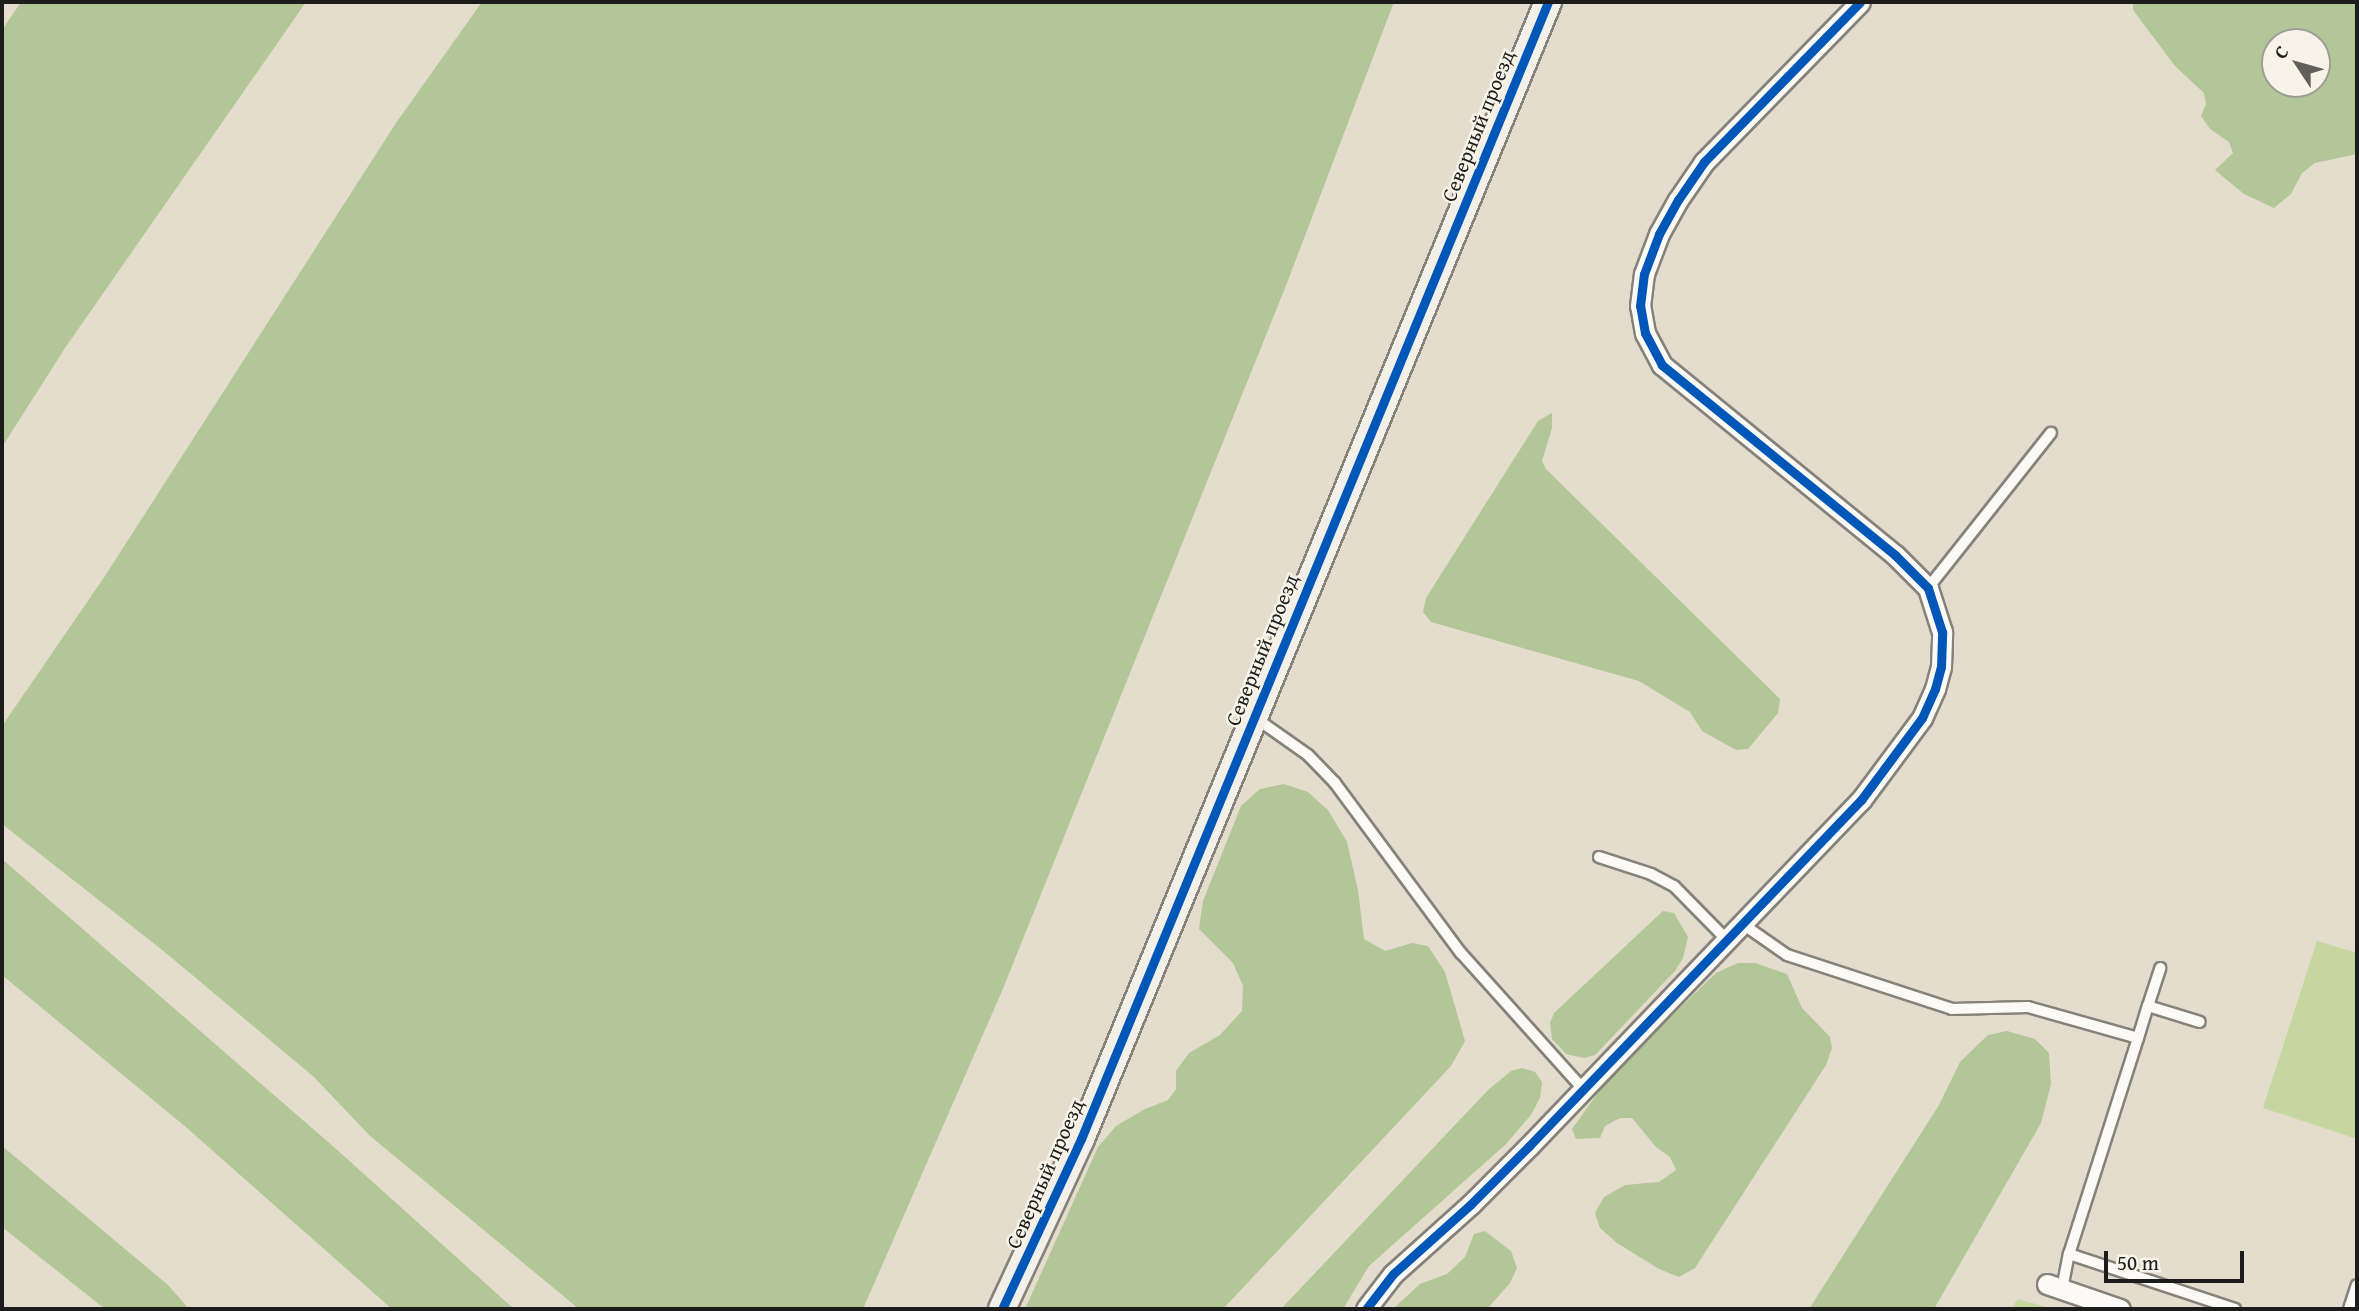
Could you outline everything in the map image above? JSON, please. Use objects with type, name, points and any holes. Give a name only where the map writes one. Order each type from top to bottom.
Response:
[{"type":"street","name":"Северный проезд","points":[[1002,1309],[1081,1139],[1548,2]]},
{"type":"street","points":[[1366,1309],[1393,1274],[1480,1195],[1744,925],[1861,800],[1922,718],[1935,689],[1942,651],[1942,632],[1928,588],[1895,555],[1662,365],[1645,333],[1640,306],[1644,274],[1659,234],[1704,162],[1860,2]]},
{"type":"street","points":[[2055,1286],[2120,1309]]},
{"type":"lane","points":[[1928,588],[2050,433]]},
{"type":"lane","points":[[1254,717],[1308,755],[1335,783],[1461,953],[1582,1088]]},
{"type":"lane","points":[[1600,857],[1651,874],[1674,886],[1728,941]]},
{"type":"lane","points":[[1744,925],[1787,955],[1935,1004],[1965,1010],[2028,1007],[2138,1038]]},
{"type":"lane","points":[[2055,1286],[2068,1254],[2160,968]]},
{"type":"lane","points":[[2148,1006],[2200,1022]]},
{"type":"lane","points":[[2068,1254],[2235,1309]]},
{"type":"lane","points":[[2349,1309],[2357,1285]]},
{"type":"green space","points":[[21,2],[306,2],[65,348],[2,447],[2,30]]},
{"type":"green space","points":[[482,2],[1394,2],[1287,283],[1002,991],[863,1309],[579,1309],[369,1135],[314,1077],[166,953],[2,824],[2,726],[105,576],[396,123]]},
{"type":"green space","points":[[2133,2],[2357,2],[2357,154],[2315,163],[2302,173],[2291,194],[2274,208],[2244,194],[2215,170],[2233,153],[2229,142],[2210,129],[2201,116],[2206,104],[2204,93],[2175,66],[2133,10]]},
{"type":"green space","points":[[1552,413],[1552,428],[1542,461],[1546,469],[1780,699],[1778,713],[1748,749],[1736,750],[1702,731],[1690,712],[1639,681],[1431,622],[1423,612],[1426,598],[1538,421]]},
{"type":"green space","points":[[1284,784],[1308,792],[1328,810],[1347,842],[1358,890],[1364,939],[1385,951],[1412,943],[1428,946],[1445,972],[1465,1041],[1451,1066],[1223,1309],[1025,1309],[1098,1147],[1116,1126],[1145,1109],[1168,1100],[1176,1089],[1176,1071],[1189,1053],[1220,1035],[1242,1011],[1243,986],[1233,963],[1199,929],[1203,901],[1241,806],[1260,789]]},
{"type":"green space","points":[[2,859],[335,1148],[514,1309],[392,1309],[187,1128],[2,975]]},
{"type":"green space","points":[[1663,911],[1674,913],[1688,937],[1683,958],[1675,971],[1595,1055],[1584,1058],[1566,1054],[1552,1039],[1550,1023],[1554,1013]]},
{"type":"green space","points":[[2317,941],[2357,953],[2357,1139],[2263,1108]]},
{"type":"green space","points":[[1738,963],[1755,963],[1787,974],[1802,1008],[1830,1037],[1832,1048],[1826,1065],[1695,1268],[1679,1277],[1659,1269],[1617,1243],[1600,1228],[1595,1213],[1604,1197],[1625,1185],[1659,1182],[1676,1170],[1670,1157],[1656,1147],[1632,1118],[1620,1118],[1605,1126],[1600,1138],[1576,1139],[1572,1129],[1600,1090],[1651,1036],[1716,973]]},
{"type":"green space","points":[[2007,1031],[2035,1039],[2049,1053],[2051,1084],[2041,1123],[1934,1309],[1809,1309],[1939,1105],[1960,1062],[1988,1035]]},
{"type":"green space","points":[[1522,1068],[1535,1072],[1542,1082],[1540,1098],[1531,1115],[1506,1144],[1369,1266],[1343,1309],[1281,1309],[1488,1090],[1511,1071]]},
{"type":"green space","points":[[2,1146],[168,1285],[189,1309],[105,1309],[2,1227]]},
{"type":"green space","points":[[1485,1231],[1511,1251],[1517,1268],[1510,1283],[1487,1309],[1393,1309],[1420,1284],[1447,1274],[1465,1257],[1474,1234]]},
{"type":"green space","points":[[2018,1299],[2053,1309],[2011,1309]]},
{"type":"cycle path","points":[[1002,1309],[1081,1139],[1548,2]]},
{"type":"cycle path","points":[[1366,1309],[1393,1274],[1471,1204],[1529,1146],[1861,800],[1922,718],[1935,689],[1941,667],[1942,632],[1928,588],[1895,555],[1662,365],[1645,333],[1640,306],[1644,274],[1659,234],[1704,162],[1860,2]]}]
